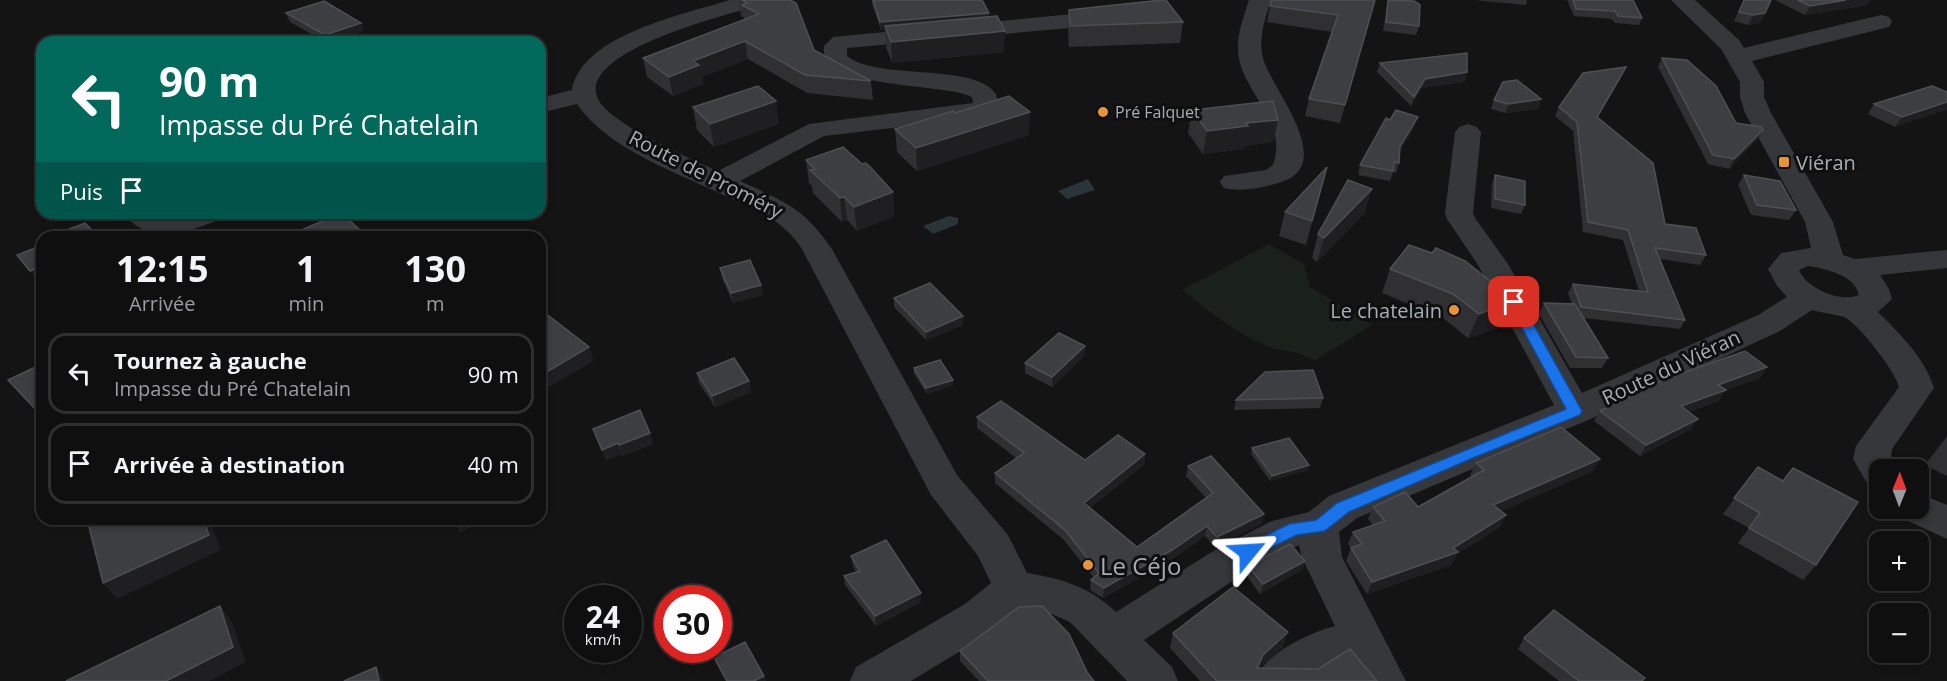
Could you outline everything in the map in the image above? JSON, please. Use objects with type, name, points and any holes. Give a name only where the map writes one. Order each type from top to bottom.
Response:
[{"type":"street","points":[[546,104],[584,94],[587,79],[594,68],[623,45],[752,0]]},
{"type":"street","points":[[1234,182],[1276,175],[1285,170],[1289,159],[1290,134],[1286,122],[1251,60],[1251,27],[1260,0]]},
{"type":"street","points":[[1682,0],[1727,40],[1752,82],[1752,97],[1758,113],[1841,265],[1872,284],[1876,292],[1876,299],[1872,303],[1854,308],[1831,304],[1810,297],[1789,282],[1784,275],[1786,263],[1799,258],[1841,265],[1947,259]]},
{"type":"street","points":[[720,181],[818,129],[986,109],[984,94],[968,85],[917,81],[847,67],[839,62],[834,51],[835,46],[841,42],[1136,16]]},
{"type":"street","points":[[1737,56],[1761,53],[1829,33],[1881,22]]},
{"type":"street","name":"Route de Proméry","points":[[584,94],[593,110],[635,141],[788,215],[806,232],[944,485],[994,546],[1014,588]]},
{"type":"street","points":[[1468,132],[1458,213],[1493,264],[1575,411]]},
{"type":"street","points":[[147,219],[167,227],[192,219]]},
{"type":"street","name":"Route du Viéran","points":[[1319,526],[1343,507],[1575,411],[1769,323],[1810,297]]},
{"type":"street","points":[[1854,308],[1894,351],[1916,382],[1917,388],[1874,446],[1872,459]]},
{"type":"street","points":[[1929,514],[1947,523]]},
{"type":"street","points":[[1113,637],[1229,562],[1294,528],[1319,526],[1319,546],[1322,558],[1384,681]]},
{"type":"street","points":[[872,681],[980,617],[1014,588],[1050,594],[1071,601],[1085,609],[1156,681]]},
{"type":"street","points":[[1276,681],[1325,648],[1360,637]]},
{"type":"shaded area","points":[[1088,179],[1095,190],[1067,199],[1058,191]]},
{"type":"shaded area","points":[[949,216],[958,218],[958,224],[933,234],[923,226]]},
{"type":"shaded area","points":[[1269,244],[1304,264],[1310,287],[1372,325],[1314,361],[1297,353],[1269,347],[1245,336],[1182,290]]},
{"type":"building","points":[[742,0],[790,0],[796,3],[814,50],[871,81],[805,75],[745,41],[693,61],[699,65],[669,77],[643,58],[759,14],[742,5],[747,3]]},
{"type":"building","points":[[873,0],[982,0],[989,13],[880,22]]},
{"type":"building","points":[[1166,0],[1183,22],[1070,26],[1069,10]]},
{"type":"building","points":[[1271,0],[1375,0],[1345,105],[1309,99],[1338,15],[1270,6]]},
{"type":"building","points":[[1388,0],[1414,1],[1420,5],[1419,26],[1386,22]]},
{"type":"building","points":[[1573,0],[1633,0],[1642,18],[1618,16],[1615,11],[1576,9]]},
{"type":"building","points":[[1744,0],[1771,0],[1765,13],[1753,15],[1739,12]]},
{"type":"building","points":[[1798,0],[1846,0],[1810,6]]},
{"type":"building","points":[[324,1],[361,23],[325,35],[286,13]]},
{"type":"building","points":[[997,16],[1005,31],[891,42],[885,26]]},
{"type":"building","points":[[1467,53],[1467,72],[1425,79],[1414,97],[1380,63]]},
{"type":"building","points":[[1662,58],[1687,60],[1716,86],[1736,123],[1761,127],[1763,130],[1734,159],[1713,155]]},
{"type":"building","points":[[1626,67],[1597,117],[1653,163],[1665,224],[1696,228],[1706,255],[1655,248],[1685,320],[1581,307],[1573,284],[1648,292],[1628,230],[1588,222],[1577,122],[1559,107],[1583,73]]},
{"type":"building","points":[[1517,80],[1541,99],[1509,104],[1494,100],[1503,82]]},
{"type":"building","points":[[758,86],[776,101],[710,124],[693,107]]},
{"type":"building","points":[[1932,86],[1947,92],[1947,102],[1902,117],[1874,104]]},
{"type":"building","points":[[1009,96],[1030,112],[916,148],[895,129],[953,111],[955,113]]},
{"type":"building","points":[[1273,101],[1278,120],[1246,123],[1248,126],[1207,131],[1192,110]]},
{"type":"building","points":[[1396,110],[1418,117],[1400,146],[1399,163],[1394,162],[1393,171],[1360,165],[1386,118],[1390,120]]},
{"type":"building","points":[[843,147],[862,164],[866,163],[893,192],[854,207],[844,197],[840,198],[810,170],[815,169],[806,160]]},
{"type":"building","points":[[1327,167],[1312,221],[1285,212]]},
{"type":"building","points":[[1495,175],[1525,181],[1525,205],[1495,199]]},
{"type":"building","points":[[1744,175],[1780,181],[1796,210],[1757,205]]},
{"type":"building","points":[[1348,180],[1372,189],[1324,238],[1318,234]]},
{"type":"building","points":[[327,219],[348,219],[361,231],[299,231]]},
{"type":"building","points":[[85,223],[93,231],[64,231]]},
{"type":"building","points":[[1409,245],[1432,253],[1436,248],[1465,261],[1515,301],[1479,314],[1453,294],[1390,269]]},
{"type":"building","points":[[36,247],[36,268],[30,271],[17,255]]},
{"type":"building","points":[[750,260],[761,285],[731,293],[720,268]]},
{"type":"building","points":[[930,283],[963,316],[926,332],[894,298]]},
{"type":"building","points":[[1544,303],[1575,304],[1608,358],[1576,357]]},
{"type":"building","points":[[546,314],[589,347],[546,372]]},
{"type":"building","points":[[1059,333],[1085,346],[1052,377],[1025,363]]},
{"type":"building","points":[[1745,351],[1767,367],[1718,385],[1726,390],[1681,406],[1698,419],[1646,445],[1600,411],[1663,380]]},
{"type":"building","points":[[734,358],[749,381],[712,396],[697,373]]},
{"type":"building","points":[[940,360],[953,380],[926,388],[914,368]]},
{"type":"building","points":[[36,367],[36,410],[8,380]]},
{"type":"building","points":[[1313,370],[1323,398],[1236,400],[1265,372]]},
{"type":"building","points":[[1001,401],[1085,460],[1118,435],[1145,454],[1084,503],[1137,547],[1213,493],[1188,466],[1211,456],[1264,514],[1217,537],[1207,526],[1172,550],[1104,588],[1091,580],[1099,573],[1065,530],[995,473],[1024,453],[977,417]]},
{"type":"building","points":[[640,410],[650,433],[602,450],[593,429]]},
{"type":"building","points":[[1561,427],[1600,459],[1493,505],[1506,515],[1453,548],[1458,552],[1372,582],[1351,548],[1362,544],[1353,532],[1385,521],[1373,507],[1405,492],[1418,507],[1484,470],[1476,463]]},
{"type":"building","points":[[1289,438],[1309,465],[1272,476],[1252,448]]},
{"type":"building","points":[[1758,467],[1783,481],[1793,468],[1858,502],[1816,565],[1749,528],[1760,513],[1734,498]]},
{"type":"building","points":[[88,525],[205,525],[209,535],[103,583]]},
{"type":"building","points":[[886,540],[921,593],[875,616],[844,576],[860,571],[851,556]]},
{"type":"building","points":[[1290,544],[1305,561],[1263,584],[1248,566]]},
{"type":"building","points":[[1233,587],[1288,632],[1263,655],[1257,668],[1318,669],[1350,649],[1377,681],[1217,681],[1173,633]]},
{"type":"building","points":[[220,606],[233,647],[166,681],[66,681]]},
{"type":"building","points":[[1042,606],[1069,634],[1087,672],[1094,681],[988,681],[960,651],[1019,607]]},
{"type":"building","points":[[1554,610],[1645,678],[1642,681],[1579,681],[1524,638]]},
{"type":"building","points":[[745,642],[764,676],[754,681],[727,681],[717,663],[732,663],[732,648]]},
{"type":"building","points":[[376,667],[379,681],[344,681]]},
{"type":"place","name":"Pré Falquet","points":[[1103,112]]},
{"type":"place","name":"Viéran","points":[[1784,162]]},
{"type":"place","name":"Le chatelain","points":[[1454,310]]},
{"type":"place","name":"Le Céjo","points":[[1088,565]]},
{"type":"route","points":[[1248,552],[1294,528],[1319,526],[1343,507],[1575,411],[1514,302]]}]
